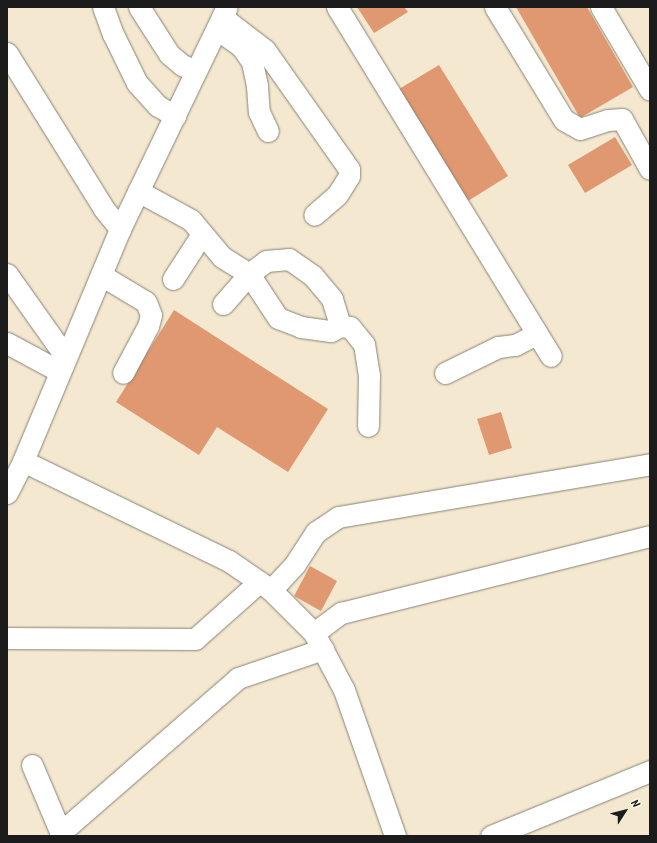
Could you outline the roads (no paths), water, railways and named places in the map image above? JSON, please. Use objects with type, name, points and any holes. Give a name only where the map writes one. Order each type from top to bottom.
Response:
[{"type":"street","points":[[103,7],[113,34],[138,83],[158,106],[175,116]]},
{"type":"street","points":[[139,7],[169,54],[182,65],[196,71]]},
{"type":"street","points":[[337,7],[551,356]]},
{"type":"street","points":[[495,7],[564,120],[580,129],[608,120],[622,119],[650,169]]},
{"type":"street","points":[[601,7],[650,90]]},
{"type":"street","points":[[7,493],[23,460],[62,364],[120,229],[222,18]]},
{"type":"street","points":[[222,18],[252,62],[257,86],[259,112],[268,131]]},
{"type":"street","points":[[222,18],[265,50],[349,169],[349,176],[337,195],[314,214]]},
{"type":"street","points":[[7,53],[104,209],[120,229]]},
{"type":"street","points":[[138,191],[191,220],[222,257],[249,274],[278,318],[301,327],[330,331],[340,326],[350,327],[364,344],[369,375],[368,426]]},
{"type":"street","points":[[173,278],[202,234]]},
{"type":"street","points":[[223,304],[249,274],[266,261],[289,260],[313,276],[332,299],[340,326]]},
{"type":"street","points":[[7,274],[62,364]]},
{"type":"street","points":[[101,275],[146,302],[151,315],[148,326],[123,373]]},
{"type":"street","points":[[445,373],[498,347],[515,345],[537,334]]},
{"type":"street","points":[[7,343],[62,364]]},
{"type":"street","points":[[23,460],[229,561],[265,586],[318,641],[344,690],[395,836]]},
{"type":"street","points":[[7,638],[195,639],[295,564],[316,532],[338,518],[650,464]]},
{"type":"street","points":[[32,765],[61,834],[238,678],[318,641],[340,613],[650,536]]},
{"type":"street","points":[[491,836],[650,771]]}]
